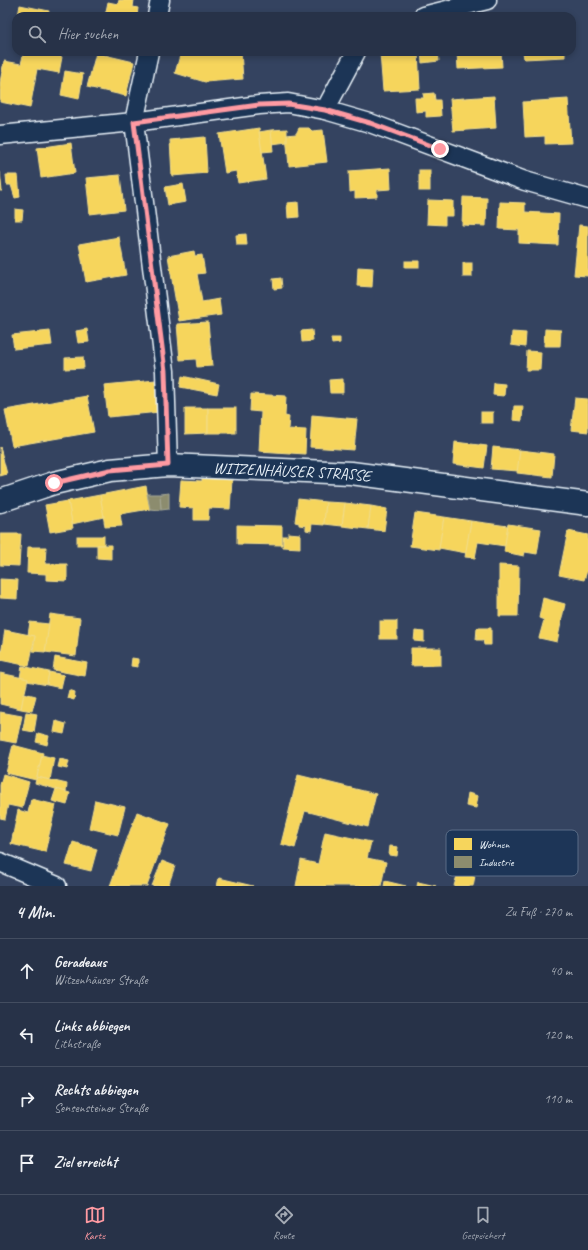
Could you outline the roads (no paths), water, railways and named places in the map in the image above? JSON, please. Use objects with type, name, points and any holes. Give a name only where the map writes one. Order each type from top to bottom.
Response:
[{"type":"main road","name":"WITZENHÄUSER STRASSE","points":[[0,502],[54,483],[110,470],[168,465],[351,473],[588,504]]},
{"type":"street","points":[[158,12],[160,0]]},
{"type":"street","points":[[439,12],[487,0]]},
{"type":"street","points":[[148,56],[134,122],[165,371],[168,465]]},
{"type":"street","points":[[325,110],[354,56]]},
{"type":"street","points":[[0,135],[134,122],[259,105],[288,104],[325,110],[377,126],[525,182],[588,199]]},
{"type":"street","points":[[0,862],[57,886]]}]
